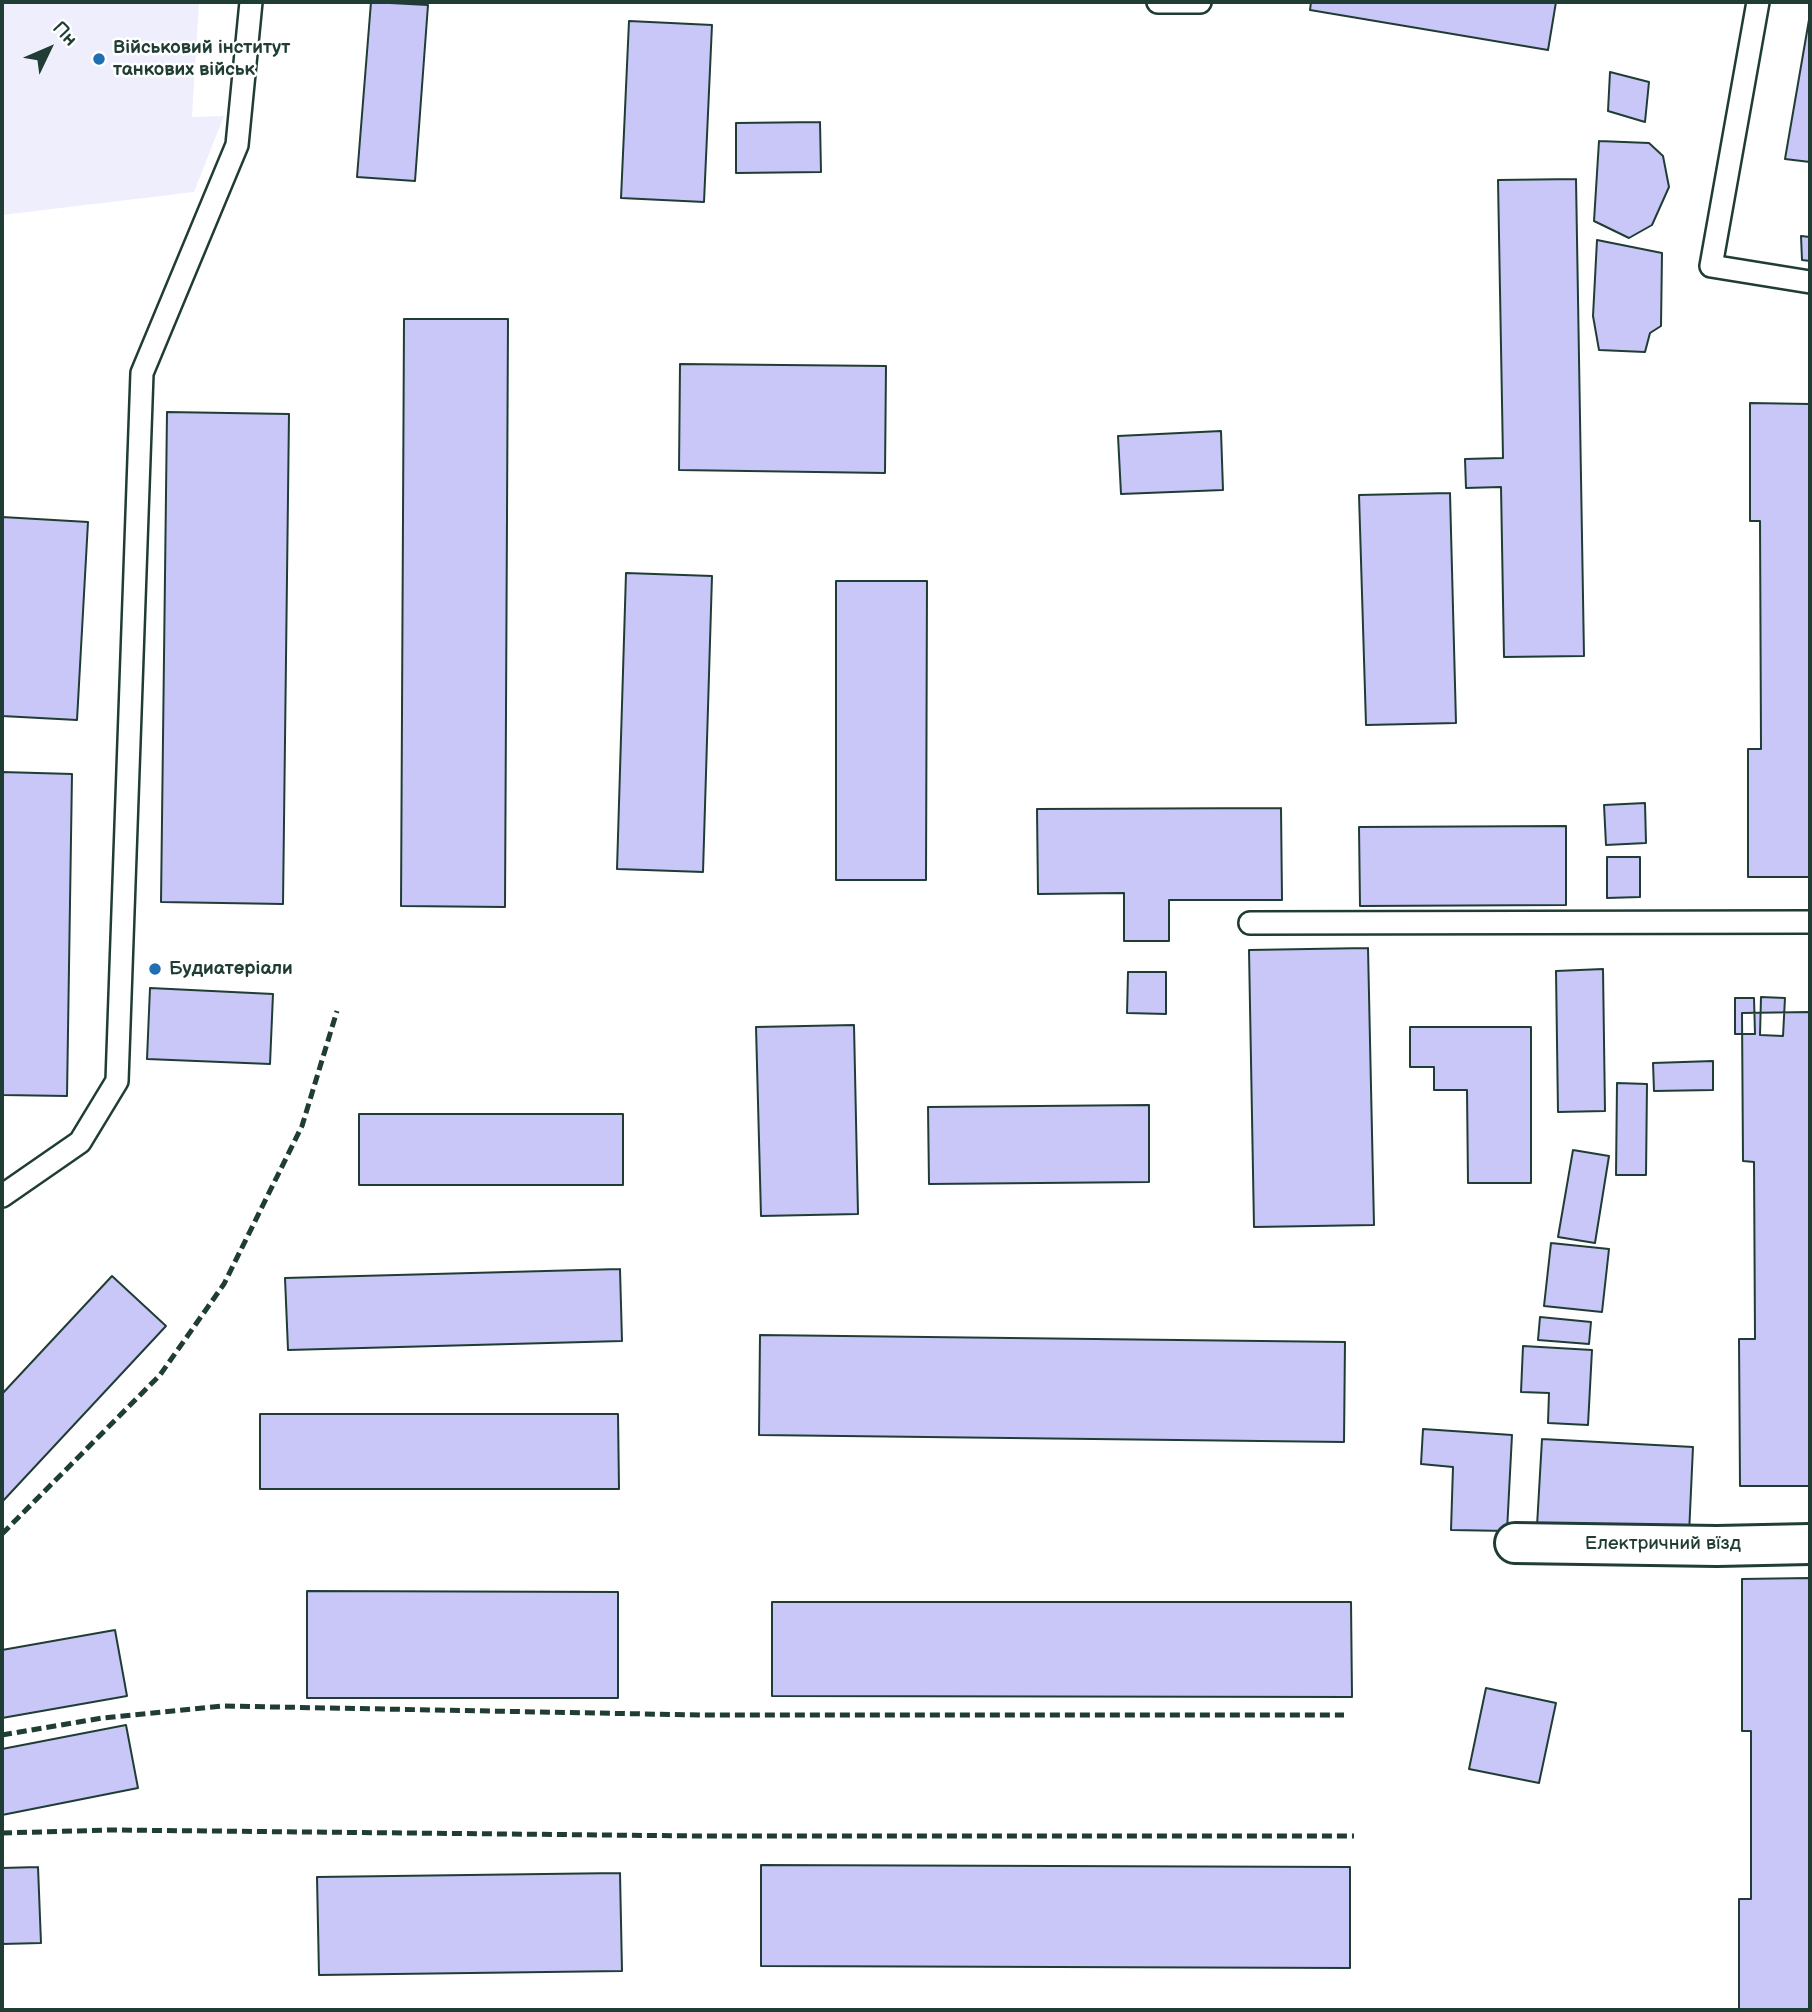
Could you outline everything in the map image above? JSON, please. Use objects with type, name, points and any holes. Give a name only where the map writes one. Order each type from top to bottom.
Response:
[{"type":"street","name":"Електричний вїзд","points":[[1515,1543],[1810,1545]]},
{"type":"lane","points":[[2,1196],[80,1142],[117,1080],[142,373],[237,145],[251,2]]},
{"type":"lane","points":[[1158,2],[1200,2]]},
{"type":"lane","points":[[1758,2],[1711,266],[1810,282]]},
{"type":"lane","points":[[1250,923],[1810,922]]},
{"type":"shaded area","name":"Військовий інститут танкових військ","points":[[2,2],[199,2],[192,117],[224,116],[194,192],[2,215]]},
{"type":"building","points":[[371,2],[428,5],[415,181],[357,177]]},
{"type":"building","points":[[1311,2],[1556,2],[1548,50],[1310,10]]},
{"type":"building","points":[[1810,14],[1810,162],[1785,159]]},
{"type":"building","points":[[629,21],[712,25],[704,202],[621,198]]},
{"type":"building","points":[[1610,72],[1649,82],[1645,122],[1608,111]]},
{"type":"building","points":[[820,122],[821,172],[736,173],[736,123]]},
{"type":"building","points":[[1599,141],[1649,143],[1663,156],[1669,187],[1652,225],[1629,238],[1594,221]]},
{"type":"building","points":[[1576,179],[1584,656],[1504,657],[1501,487],[1466,488],[1465,459],[1503,458],[1498,180]]},
{"type":"building","points":[[1801,236],[1810,237],[1810,261],[1802,260]]},
{"type":"building","points":[[1597,240],[1662,253],[1661,326],[1650,333],[1645,352],[1599,350],[1593,316]]},
{"type":"building","points":[[404,319],[508,319],[505,907],[401,906]]},
{"type":"building","points":[[680,364],[886,366],[885,473],[679,470]]},
{"type":"building","points":[[1750,403],[1810,404],[1810,877],[1748,877],[1748,749],[1761,749],[1760,521],[1750,521]]},
{"type":"building","points":[[167,412],[289,414],[283,904],[161,902]]},
{"type":"building","points":[[1221,431],[1223,490],[1121,494],[1118,436]]},
{"type":"building","points":[[1450,493],[1456,723],[1366,725],[1359,495]]},
{"type":"building","points":[[2,517],[88,522],[77,720],[2,716]]},
{"type":"building","points":[[626,573],[712,576],[703,872],[617,869]]},
{"type":"building","points":[[836,581],[927,581],[926,880],[836,880]]},
{"type":"building","points":[[2,772],[72,774],[67,1096],[2,1095]]},
{"type":"building","points":[[1645,803],[1646,843],[1606,845],[1604,805]]},
{"type":"building","points":[[1281,808],[1282,900],[1169,900],[1169,941],[1124,941],[1124,893],[1038,894],[1037,809]]},
{"type":"building","points":[[1566,826],[1566,905],[1360,906],[1359,827]]},
{"type":"building","points":[[1607,857],[1640,857],[1640,897],[1607,898]]},
{"type":"building","points":[[1368,948],[1374,1225],[1254,1227],[1249,950]]},
{"type":"building","points":[[1603,969],[1605,1111],[1558,1112],[1556,971]]},
{"type":"building","points":[[1128,972],[1166,972],[1166,1014],[1127,1013]]},
{"type":"building","points":[[150,988],[273,994],[270,1064],[147,1059]]},
{"type":"building","points":[[1761,997],[1785,998],[1783,1036],[1760,1035]]},
{"type":"building","points":[[1735,998],[1754,998],[1755,1034],[1735,1034]]},
{"type":"building","points":[[1810,1012],[1810,1486],[1740,1486],[1739,1339],[1755,1339],[1754,1162],[1743,1161],[1742,1013]]},
{"type":"building","points":[[854,1025],[858,1214],[761,1216],[756,1027]]},
{"type":"building","points":[[1410,1027],[1531,1027],[1531,1183],[1468,1183],[1467,1090],[1434,1090],[1434,1067],[1410,1067]]},
{"type":"building","points":[[1713,1061],[1713,1090],[1654,1091],[1653,1063]]},
{"type":"building","points":[[1617,1083],[1647,1084],[1646,1175],[1616,1175]]},
{"type":"building","points":[[1149,1105],[1149,1182],[929,1184],[928,1107]]},
{"type":"building","points":[[359,1114],[623,1114],[623,1185],[359,1185]]},
{"type":"building","points":[[1573,1150],[1609,1156],[1595,1243],[1558,1237]]},
{"type":"building","points":[[1551,1243],[1609,1249],[1602,1312],[1544,1306]]},
{"type":"building","points":[[620,1269],[622,1341],[288,1350],[285,1278]]},
{"type":"building","points":[[112,1276],[166,1326],[2,1502],[2,1394]]},
{"type":"building","points":[[1540,1317],[1591,1322],[1589,1344],[1538,1340]]},
{"type":"building","points":[[760,1335],[1345,1342],[1344,1442],[759,1435]]},
{"type":"building","points":[[1523,1346],[1592,1350],[1588,1425],[1548,1423],[1549,1393],[1521,1392]]},
{"type":"building","points":[[260,1414],[618,1414],[619,1489],[260,1489]]},
{"type":"building","points":[[1423,1429],[1512,1435],[1507,1531],[1451,1530],[1453,1467],[1421,1464]]},
{"type":"building","points":[[1542,1439],[1693,1447],[1689,1534],[1537,1526]]},
{"type":"building","points":[[1810,1578],[1810,2010],[1739,2010],[1739,1899],[1751,1899],[1751,1731],[1742,1731],[1742,1579]]},
{"type":"building","points":[[307,1591],[618,1592],[618,1698],[307,1698]]},
{"type":"building","points":[[772,1602],[1351,1602],[1352,1697],[772,1696]]},
{"type":"building","points":[[115,1630],[127,1696],[2,1718],[2,1650]]},
{"type":"building","points":[[1486,1688],[1556,1703],[1539,1783],[1469,1769]]},
{"type":"building","points":[[126,1725],[138,1788],[2,1815],[2,1749]]},
{"type":"building","points":[[761,1865],[1350,1867],[1350,1968],[761,1966]]},
{"type":"building","points":[[38,1867],[41,1943],[2,1944],[2,1868]]},
{"type":"building","points":[[620,1873],[622,1971],[319,1975],[317,1877]]},
{"type":"railway","points":[[2,1534],[160,1375],[224,1284],[302,1126],[337,1011]]},
{"type":"railway","points":[[2,1735],[102,1718],[222,1706],[701,1715],[1344,1715]]},
{"type":"railway","points":[[2,1833],[111,1830],[703,1836],[1354,1836]]},
{"type":"place","name":"Військовий інститут танкових військ","points":[[99,59]]},
{"type":"place","name":"Будиатеріали","points":[[155,969]]}]
